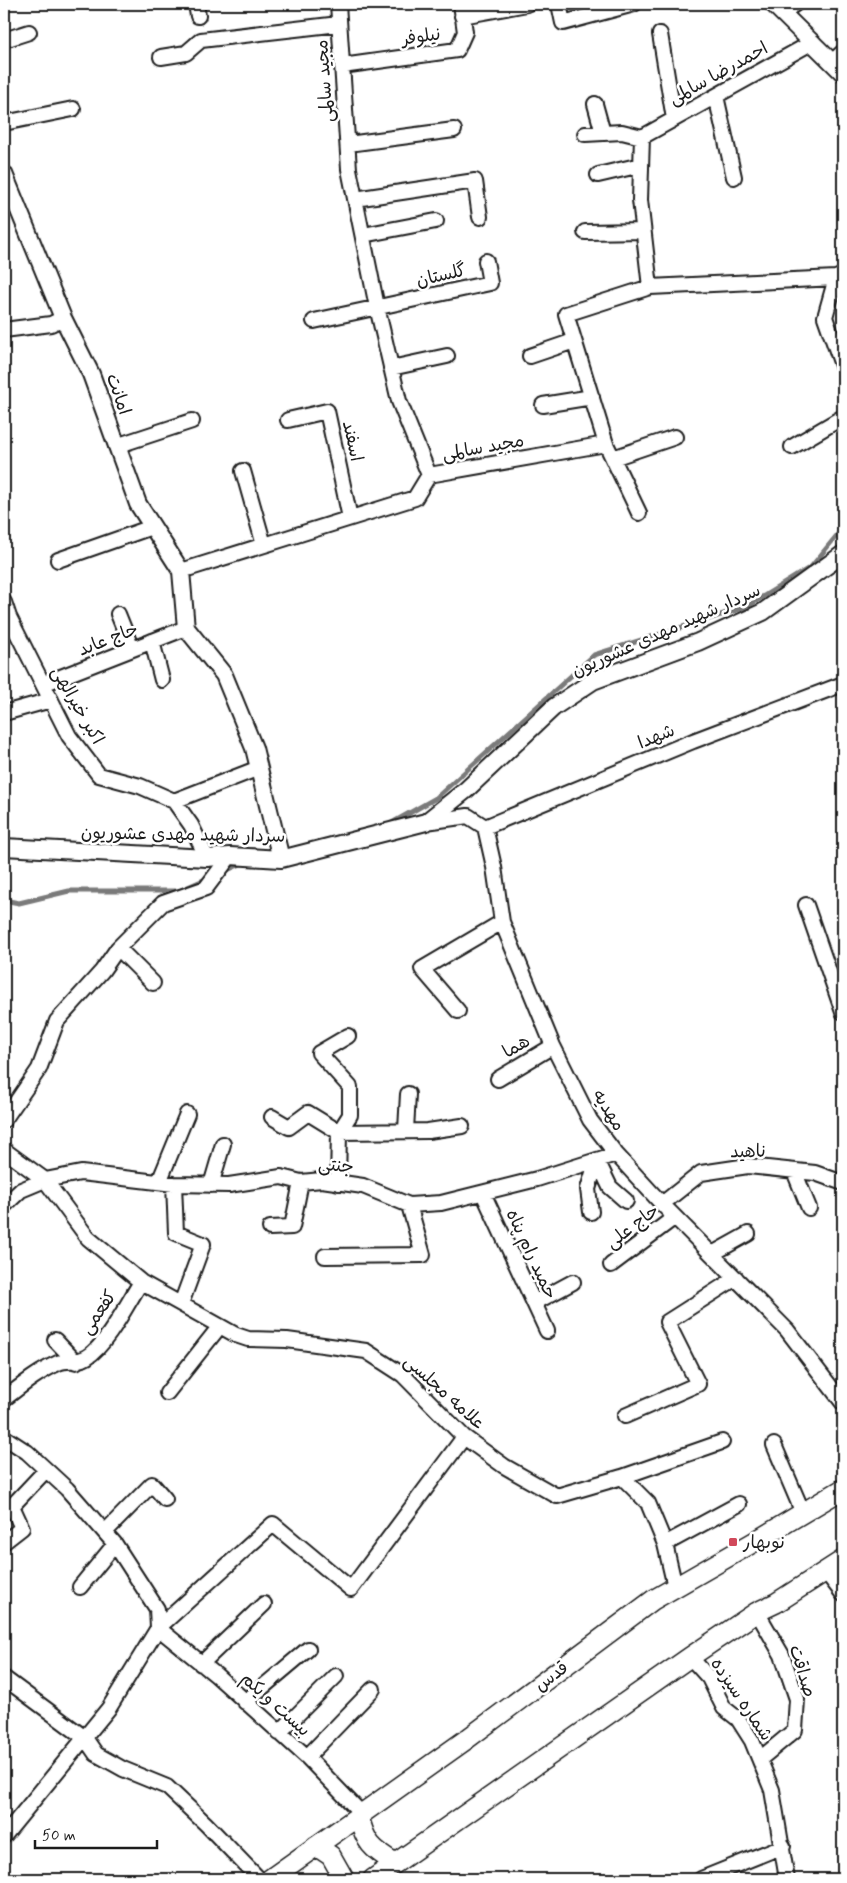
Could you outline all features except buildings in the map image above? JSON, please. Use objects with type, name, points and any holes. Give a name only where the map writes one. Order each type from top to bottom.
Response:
[{"type":"main road","name":"قدس","points":[[270,1879],[467,1739],[653,1600],[843,1489]]},
{"type":"main road","points":[[373,1879],[690,1657],[757,1612],[776,1604],[843,1560]]},
{"type":"main road","points":[[361,1815],[362,1830],[369,1845],[395,1863]]},
{"type":"main road","points":[[316,1846],[331,1856],[344,1879]]},
{"type":"street","name":"مجید سالمی","points":[[338,4],[349,169],[377,307],[399,401],[429,475],[606,444]]},
{"type":"street","points":[[462,10],[527,4]]},
{"type":"street","points":[[559,4],[563,23],[634,4]]},
{"type":"street","points":[[784,7],[813,42],[840,62]]},
{"type":"street","name":"نیلوفر","points":[[342,66],[457,50],[465,32],[462,10]]},
{"type":"street","points":[[161,57],[186,53],[201,40],[339,24]]},
{"type":"street","points":[[4,40],[29,32]]},
{"type":"street","points":[[660,34],[674,119]]},
{"type":"street","name":"احمدرضا سالمی","points":[[642,137],[813,42]]},
{"type":"street","points":[[716,96],[734,177]]},
{"type":"street","points":[[595,104],[603,133]]},
{"type":"street","points":[[4,123],[73,108]]},
{"type":"street","points":[[348,144],[454,130]]},
{"type":"street","points":[[585,134],[622,132],[642,137],[640,200],[650,287]]},
{"type":"street","points":[[598,175],[641,165]]},
{"type":"street","name":"امانت","points":[[4,174],[63,318],[91,374],[138,504],[181,571],[186,628]]},
{"type":"street","points":[[355,199],[475,181],[480,217]]},
{"type":"street","points":[[363,235],[436,221]]},
{"type":"street","points":[[585,232],[643,230]]},
{"type":"street","name":"گلستان","points":[[377,307],[490,283],[486,261]]},
{"type":"street","points":[[639,513],[606,444],[566,314],[650,287],[840,277],[825,317],[843,368]]},
{"type":"street","points":[[314,321],[377,307]]},
{"type":"street","points":[[4,330],[51,324],[63,318]]},
{"type":"street","points":[[530,356],[574,341]]},
{"type":"street","points":[[391,368],[448,356]]},
{"type":"street","points":[[543,405],[592,397]]},
{"type":"street","name":"اسفند","points":[[288,420],[327,411],[350,518]]},
{"type":"street","points":[[792,447],[843,417]]},
{"type":"street","points":[[116,446],[192,421]]},
{"type":"street","points":[[613,458],[674,437]]},
{"type":"street","points":[[243,471],[264,545]]},
{"type":"street","points":[[181,571],[416,498],[429,475]]},
{"type":"street","points":[[58,560],[152,527]]},
{"type":"street","name":"سردار شهید مهدی عشوریون","points":[[4,847],[207,858],[230,856],[281,859],[426,822],[466,790],[554,707],[593,681],[698,642],[763,612],[843,554]]},
{"type":"street","name":"اکبر خیرالهی","points":[[4,602],[9,617],[69,736],[99,775],[140,786],[174,801]]},
{"type":"street","points":[[118,614],[132,649]]},
{"type":"street","points":[[186,628],[224,675],[254,748],[281,859]]},
{"type":"street","name":"حاج عابد","points":[[43,684],[186,628]]},
{"type":"street","points":[[152,641],[162,680]]},
{"type":"street","name":"شهدا","points":[[485,827],[692,741],[843,684]]},
{"type":"street","points":[[4,713],[51,700]]},
{"type":"street","points":[[207,858],[191,825],[174,801],[259,768]]},
{"type":"street","points":[[426,822],[468,816],[485,827]]},
{"type":"street","name":"مهدیه","points":[[485,827],[494,867],[502,922],[553,1046],[590,1120],[616,1154],[662,1204],[787,1330],[843,1403]]},
{"type":"street","points":[[4,1120],[39,1069],[57,1021],[102,970],[118,948],[163,903],[206,888],[230,856]]},
{"type":"street","points":[[806,905],[843,1012]]},
{"type":"street","points":[[458,1011],[422,969],[502,922]]},
{"type":"street","points":[[118,948],[153,983]]},
{"type":"street","points":[[338,1183],[340,1132],[350,1115],[350,1087],[319,1053],[348,1036]]},
{"type":"street","name":"هما","points":[[498,1079],[553,1046]]},
{"type":"street","points":[[406,1130],[408,1094]]},
{"type":"street","points":[[272,1117],[289,1127],[308,1113],[340,1132],[428,1131],[462,1126]]},
{"type":"street","points":[[159,1182],[186,1114]]},
{"type":"street","points":[[211,1185],[223,1144]]},
{"type":"street","name":"علامه مجلسی","points":[[4,1150],[45,1180],[88,1238],[141,1282],[220,1326],[248,1339],[287,1340],[366,1352],[403,1375],[464,1437],[504,1466],[557,1496],[622,1477],[722,1442]]},
{"type":"street","name":"جنتی","points":[[4,1206],[21,1190],[45,1180],[81,1173],[174,1184],[229,1185],[281,1177],[301,1182],[322,1180],[363,1186],[408,1205],[442,1203],[537,1180],[616,1154]]},
{"type":"street","points":[[598,1160],[610,1187],[626,1201]]},
{"type":"street","points":[[591,1212],[588,1189],[598,1160]]},
{"type":"street","name":"ناهید","points":[[662,1204],[701,1173],[748,1166],[814,1173],[843,1183]]},
{"type":"street","points":[[794,1171],[808,1208]]},
{"type":"street","points":[[270,1228],[292,1227],[301,1182]]},
{"type":"street","points":[[174,1184],[176,1233],[202,1244],[182,1304]]},
{"type":"street","name":"حمید رام پناه","points":[[483,1193],[547,1331]]},
{"type":"street","points":[[325,1256],[424,1255],[408,1205]]},
{"type":"street","name":"حاج علی","points":[[611,1265],[675,1217]]},
{"type":"street","points":[[712,1254],[748,1234]]},
{"type":"street","points":[[625,1416],[698,1384],[667,1322],[736,1278]]},
{"type":"street","name":"کفعمی","points":[[4,1399],[35,1376],[60,1362],[76,1362],[88,1356],[102,1343],[141,1282]]},
{"type":"street","points":[[534,1303],[573,1282]]},
{"type":"street","points":[[167,1394],[220,1326]]},
{"type":"street","points":[[56,1340],[76,1362]]},
{"type":"street","points":[[4,1437],[27,1452],[67,1489],[116,1544],[157,1609],[158,1628]]},
{"type":"street","points":[[4,1836],[110,1708],[158,1628],[274,1524],[351,1589],[464,1437]]},
{"type":"street","points":[[774,1445],[803,1513]]},
{"type":"street","points":[[4,1542],[22,1528],[12,1506],[46,1470]]},
{"type":"street","points":[[622,1477],[648,1503],[665,1544],[675,1587]]},
{"type":"street","points":[[105,1532],[152,1484],[165,1499]]},
{"type":"street","points":[[665,1544],[739,1504]]},
{"type":"street","points":[[80,1587],[116,1544]]},
{"type":"street","points":[[826,1572],[843,1594]]},
{"type":"street","points":[[202,1664],[264,1604]]},
{"type":"street","name":"صداقت","points":[[757,1612],[782,1655],[797,1699],[795,1730],[760,1758]]},
{"type":"street","name":"بیست و یکم","points":[[158,1628],[202,1664],[307,1757],[361,1815]]},
{"type":"street","points":[[245,1702],[308,1649]]},
{"type":"street","name":"شماره سیزده","points":[[690,1657],[709,1678],[724,1708],[738,1719],[752,1740],[760,1758],[772,1790],[783,1846],[787,1879]]},
{"type":"street","points":[[279,1733],[336,1676]]},
{"type":"street","points":[[4,1678],[85,1738],[96,1754],[123,1769],[167,1787],[259,1879]]},
{"type":"street","points":[[307,1757],[373,1689]]},
{"type":"street","points":[[701,1879],[783,1846]]},
{"type":"waterway","points":[[390,824],[436,798],[594,655],[746,607],[811,567],[843,528]]},
{"type":"waterway","points":[[223,872],[245,862]]},
{"type":"waterway","points":[[4,900],[19,903],[69,891],[179,891],[208,878]]},
{"type":"place","name":"نوبهار","points":[[733,1542]]}]
